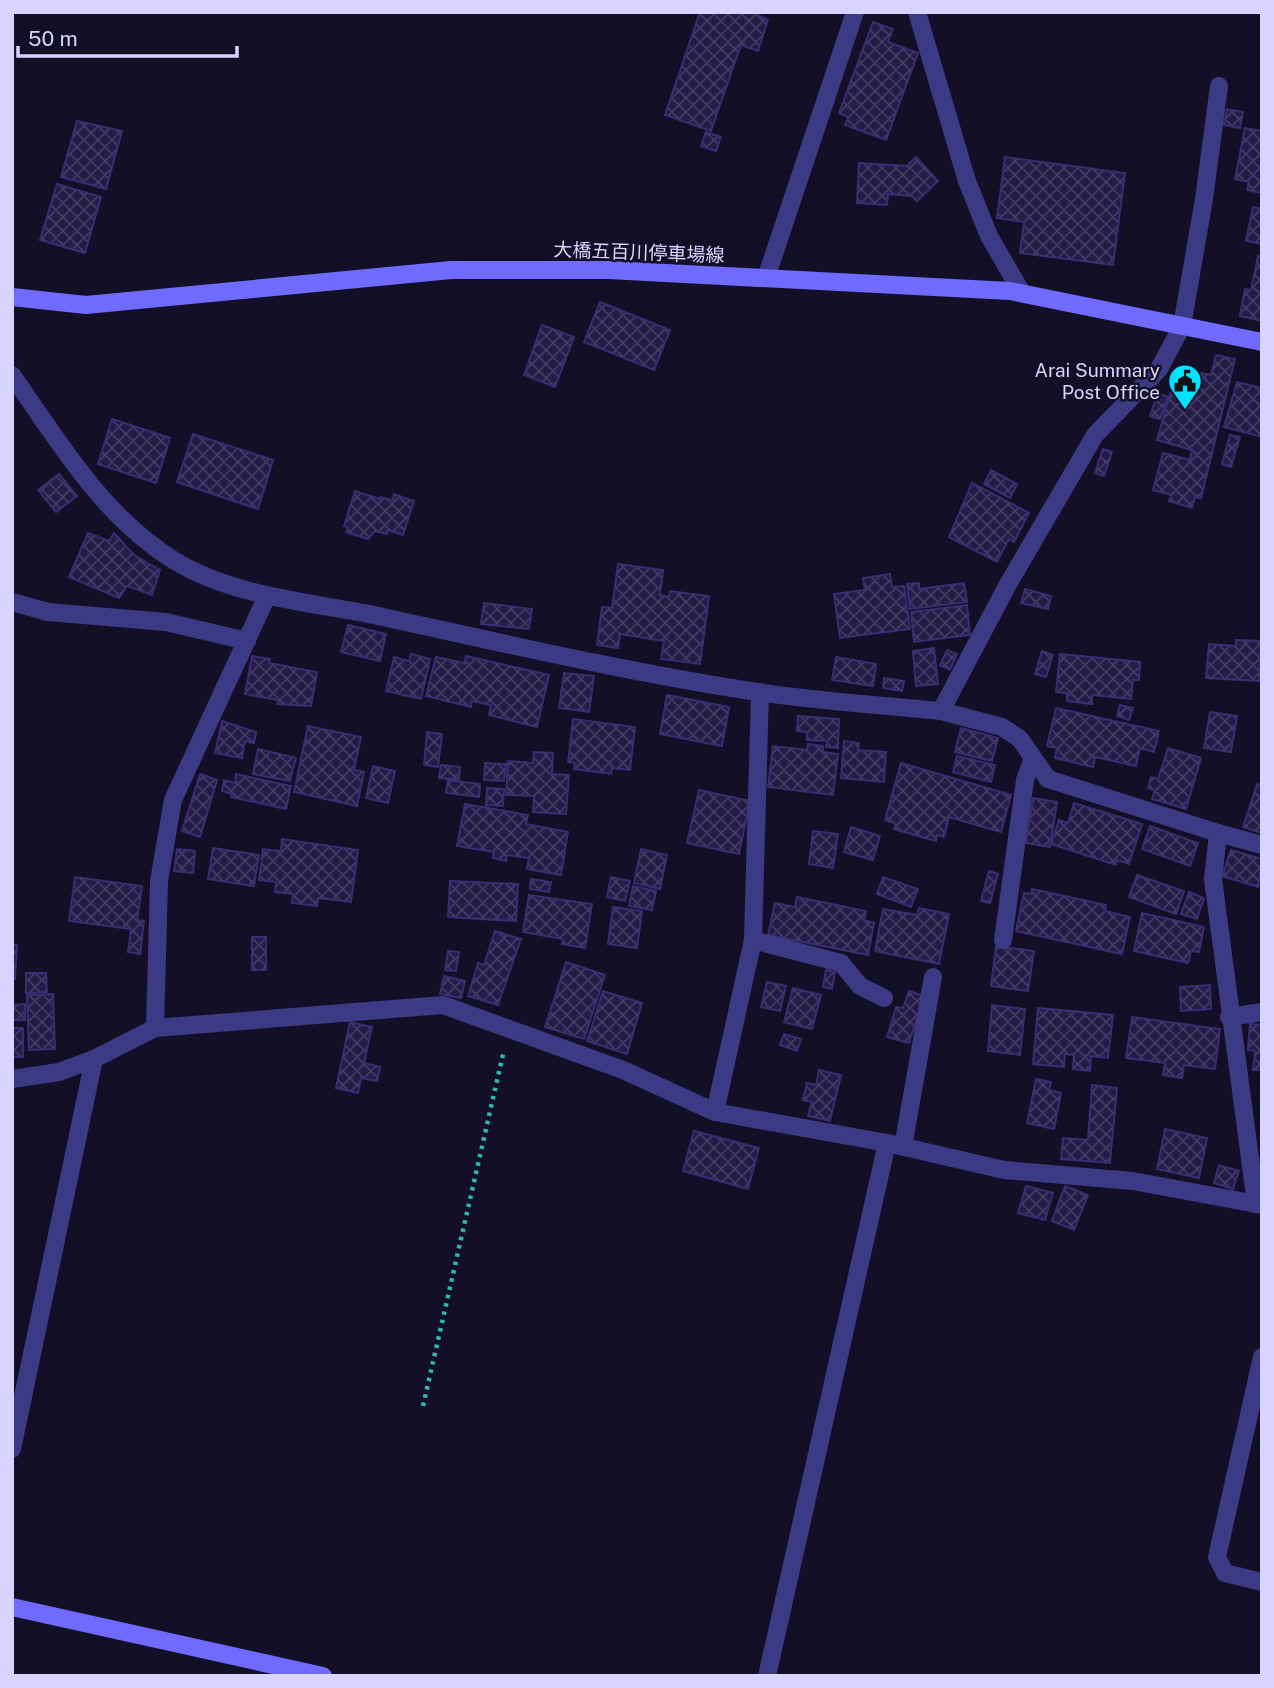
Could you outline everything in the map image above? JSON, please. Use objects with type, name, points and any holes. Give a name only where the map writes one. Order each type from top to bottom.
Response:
[{"type":"main road","name":"大橋五百川停車場線","points":[[12,297],[86,306],[451,270],[609,270],[1022,293],[1262,342]]},
{"type":"main road","points":[[12,1607],[323,1676]]},
{"type":"street","points":[[766,278],[855,12]]},
{"type":"street","points":[[917,12],[967,181],[989,236],[1022,293]]},
{"type":"street","points":[[941,711],[1007,586],[1096,435],[1160,369],[1182,326],[1204,199],[1219,86]]},
{"type":"street","points":[[12,375],[107,507],[173,559],[194,571],[267,596],[359,612],[656,675],[760,692],[941,711],[1002,727],[1020,739],[1048,779],[1262,845]]},
{"type":"street","points":[[155,1028],[159,881],[173,800],[267,596]]},
{"type":"street","points":[[12,602],[48,612],[166,622],[247,641]]},
{"type":"street","points":[[715,1112],[753,940],[760,692]]},
{"type":"street","points":[[1003,940],[1024,780],[1033,758]]},
{"type":"street","points":[[12,1079],[59,1072],[93,1059],[155,1028],[443,1005],[623,1070],[715,1112],[895,1145],[1004,1170],[1133,1181],[1259,1205],[1229,1017],[1213,879],[1218,833]]},
{"type":"street","points":[[753,940],[841,963],[860,986],[884,998]]},
{"type":"street","points":[[767,1676],[933,977]]},
{"type":"street","points":[[1229,1017],[1262,1012]]},
{"type":"street","points":[[12,1450],[93,1059]]},
{"type":"street","points":[[1262,1357],[1217,1557],[1225,1573],[1262,1582]]},
{"type":"path","points":[[423,1406],[509,1029]]},
{"type":"building","points":[[700,12],[752,12],[768,20],[758,51],[741,45],[711,131],[665,115]]},
{"type":"building","points":[[873,22],[893,29],[888,42],[918,53],[886,140],[845,125],[848,117],[839,113]]},
{"type":"building","points":[[1227,109],[1243,112],[1240,128],[1224,125]]},
{"type":"building","points":[[77,121],[122,131],[106,189],[61,177]]},
{"type":"building","points":[[1245,128],[1262,131],[1262,193],[1247,190],[1249,182],[1235,179]]},
{"type":"building","points":[[706,132],[721,137],[716,151],[701,146]]},
{"type":"building","points":[[916,157],[938,181],[917,201],[912,196],[888,194],[887,205],[857,203],[859,163],[907,166]]},
{"type":"building","points":[[1005,157],[1125,173],[1113,265],[1020,253],[1024,222],[997,218]]},
{"type":"building","points":[[57,184],[101,197],[85,253],[40,240]]},
{"type":"building","points":[[1253,207],[1262,209],[1262,244],[1246,241]]},
{"type":"building","points":[[1258,256],[1262,257],[1262,321],[1240,316],[1245,289],[1251,290]]},
{"type":"building","points":[[600,302],[670,330],[654,370],[584,342]]},
{"type":"building","points":[[542,325],[574,337],[555,387],[524,375]]},
{"type":"building","points":[[1216,355],[1235,359],[1201,498],[1195,497],[1192,508],[1169,501],[1171,495],[1153,490],[1163,453],[1190,460],[1192,450],[1157,440],[1173,384],[1191,390],[1196,372],[1211,375]]},
{"type":"building","points":[[1237,382],[1262,388],[1262,437],[1224,427]]},
{"type":"building","points":[[1158,393],[1168,397],[1160,419],[1150,416]]},
{"type":"building","points":[[112,419],[170,438],[156,483],[98,464]]},
{"type":"building","points":[[193,434],[273,460],[258,509],[177,482]]},
{"type":"building","points":[[1230,435],[1240,437],[1231,467],[1222,464]]},
{"type":"building","points":[[1103,449],[1112,452],[1104,476],[1095,473]]},
{"type":"building","points":[[991,470],[1017,484],[1010,498],[984,484]]},
{"type":"building","points":[[59,474],[77,496],[56,512],[38,490]]},
{"type":"building","points":[[972,483],[1029,513],[1014,542],[1009,539],[997,562],[949,537]]},
{"type":"building","points":[[355,491],[380,499],[393,500],[394,494],[414,501],[403,535],[388,530],[387,534],[375,531],[368,539],[346,532],[348,527],[344,526]]},
{"type":"building","points":[[88,533],[109,541],[114,533],[134,555],[160,570],[152,595],[127,586],[119,598],[69,577]]},
{"type":"building","points":[[618,564],[663,570],[660,595],[669,597],[670,591],[709,596],[700,664],[661,659],[664,641],[620,634],[618,648],[597,645],[602,607],[612,608]]},
{"type":"building","points":[[890,574],[892,587],[904,586],[910,629],[840,638],[834,594],[865,590],[863,578]]},
{"type":"building","points":[[919,583],[919,589],[964,583],[967,602],[910,609],[907,584]]},
{"type":"building","points":[[1025,589],[1051,596],[1048,609],[1021,603]]},
{"type":"building","points":[[484,603],[532,609],[529,629],[481,624]]},
{"type":"building","points":[[967,605],[970,635],[914,642],[911,612]]},
{"type":"building","points":[[348,625],[386,634],[380,661],[341,652]]},
{"type":"building","points":[[1236,640],[1261,641],[1259,681],[1206,678],[1209,644],[1236,646]]},
{"type":"building","points":[[934,648],[938,684],[916,686],[913,651]]},
{"type":"building","points":[[947,650],[957,654],[950,670],[940,665]]},
{"type":"building","points":[[1042,651],[1053,655],[1046,677],[1035,674]]},
{"type":"building","points":[[411,654],[430,659],[421,699],[386,691],[394,657],[409,661]]},
{"type":"building","points":[[1060,654],[1140,662],[1139,680],[1133,680],[1131,699],[1092,695],[1092,704],[1067,701],[1067,693],[1056,692]]},
{"type":"building","points":[[252,656],[270,659],[269,663],[317,672],[311,706],[277,704],[278,700],[245,694]]},
{"type":"building","points":[[466,656],[549,675],[537,727],[489,715],[491,705],[472,701],[471,707],[426,696],[436,657],[464,663]]},
{"type":"building","points":[[836,657],[876,664],[873,686],[832,680]]},
{"type":"building","points":[[564,673],[594,676],[589,712],[559,708]]},
{"type":"building","points":[[884,678],[904,681],[902,691],[883,688]]},
{"type":"building","points":[[667,695],[729,707],[722,746],[660,734]]},
{"type":"building","points":[[1120,705],[1133,708],[1129,720],[1117,716]]},
{"type":"building","points":[[1056,708],[1159,731],[1154,752],[1140,748],[1136,766],[1095,757],[1093,767],[1055,758],[1057,748],[1047,746]]},
{"type":"building","points":[[1210,712],[1237,716],[1231,752],[1204,748]]},
{"type":"building","points":[[798,716],[839,719],[838,748],[826,747],[827,741],[807,740],[807,732],[797,731]]},
{"type":"building","points":[[573,719],[635,727],[630,770],[612,768],[611,774],[574,769],[575,763],[568,762]]},
{"type":"building","points":[[222,721],[256,732],[254,743],[245,741],[242,758],[215,753]]},
{"type":"building","points":[[308,726],[361,737],[354,770],[364,772],[357,806],[294,792]]},
{"type":"building","points":[[961,728],[998,738],[992,761],[955,752]]},
{"type":"building","points":[[427,732],[442,734],[438,767],[424,765]]},
{"type":"building","points":[[844,741],[859,743],[858,750],[886,752],[884,782],[841,778]]},
{"type":"building","points":[[808,744],[823,746],[823,752],[838,754],[833,795],[768,787],[773,746],[807,750]]},
{"type":"building","points":[[1168,748],[1201,758],[1186,809],[1152,799],[1155,790],[1148,788],[1151,777],[1158,779]]},
{"type":"building","points":[[258,749],[296,758],[290,781],[253,774]]},
{"type":"building","points":[[534,752],[553,753],[552,774],[569,775],[566,814],[533,812],[534,796],[506,795],[508,761],[533,763]]},
{"type":"building","points":[[957,756],[995,765],[991,782],[953,772]]},
{"type":"building","points":[[485,763],[506,764],[504,781],[484,780]]},
{"type":"building","points":[[901,763],[1011,795],[1001,832],[949,817],[944,837],[937,835],[936,841],[894,829],[896,824],[885,820]]},
{"type":"building","points":[[441,765],[460,767],[459,780],[439,778]]},
{"type":"building","points":[[373,766],[395,771],[388,803],[366,798]]},
{"type":"building","points":[[200,774],[217,780],[200,837],[182,831]]},
{"type":"building","points":[[236,774],[291,786],[286,809],[231,797],[232,794],[222,791],[224,780],[235,783]]},
{"type":"building","points":[[448,780],[480,784],[479,797],[446,793]]},
{"type":"building","points":[[1257,784],[1262,786],[1262,833],[1243,827]]},
{"type":"building","points":[[487,788],[504,789],[503,806],[486,805]]},
{"type":"building","points":[[699,790],[750,801],[739,854],[687,843]]},
{"type":"building","points":[[1033,798],[1057,802],[1050,847],[1026,843]]},
{"type":"building","points":[[1074,803],[1142,824],[1129,864],[1117,860],[1116,865],[1051,844],[1059,820],[1068,823]]},
{"type":"building","points":[[465,804],[528,815],[526,824],[568,832],[561,875],[527,869],[529,858],[507,855],[506,861],[493,858],[494,852],[457,846]]},
{"type":"building","points":[[1150,826],[1198,843],[1190,866],[1142,849]]},
{"type":"building","points":[[851,827],[880,836],[873,860],[844,852]]},
{"type":"building","points":[[813,831],[838,834],[833,868],[809,864]]},
{"type":"building","points":[[282,839],[358,850],[351,902],[318,898],[317,906],[292,903],[293,894],[275,892],[276,882],[259,880],[263,849],[281,851]]},
{"type":"building","points":[[213,848],[259,855],[254,886],[208,879]]},
{"type":"building","points":[[177,849],[195,851],[193,873],[174,871]]},
{"type":"building","points":[[641,849],[667,855],[660,889],[634,883]]},
{"type":"building","points":[[1231,850],[1262,859],[1258,887],[1222,876]]},
{"type":"building","points":[[989,871],[998,874],[990,903],[981,901]]},
{"type":"building","points":[[1137,875],[1184,891],[1176,914],[1129,897]]},
{"type":"building","points":[[75,877],[142,886],[137,920],[144,921],[140,954],[128,952],[131,929],[69,921]]},
{"type":"building","points":[[611,877],[630,881],[625,901],[607,897]]},
{"type":"building","points":[[883,877],[918,889],[911,907],[877,894]]},
{"type":"building","points":[[531,879],[551,882],[549,892],[530,889]]},
{"type":"building","points":[[450,881],[518,884],[516,921],[448,917]]},
{"type":"building","points":[[633,886],[656,891],[652,910],[629,906]]},
{"type":"building","points":[[1032,889],[1106,905],[1105,911],[1130,917],[1122,954],[1016,931],[1024,893],[1031,894]]},
{"type":"building","points":[[1189,892],[1204,898],[1197,919],[1181,914]]},
{"type":"building","points":[[529,895],[592,904],[585,948],[562,944],[563,939],[523,932]]},
{"type":"building","points":[[797,897],[866,911],[864,920],[874,923],[868,955],[768,935],[775,903],[795,907]]},
{"type":"building","points":[[613,907],[642,911],[637,948],[608,944]]},
{"type":"building","points":[[919,908],[949,914],[939,964],[875,951],[883,909],[917,915]]},
{"type":"building","points":[[1142,913],[1204,927],[1199,952],[1191,951],[1188,963],[1134,951]]},
{"type":"building","points":[[495,931],[521,939],[498,1005],[468,996],[478,963],[484,965]]},
{"type":"building","points":[[252,937],[266,937],[266,970],[252,970]]},
{"type":"building","points":[[12,945],[17,945],[15,979],[12,979]]},
{"type":"building","points":[[996,946],[1034,951],[1028,991],[991,986]]},
{"type":"building","points":[[448,951],[459,952],[456,971],[445,970]]},
{"type":"building","points":[[566,962],[605,975],[584,1039],[545,1027]]},
{"type":"building","points":[[826,970],[835,972],[832,989],[823,987]]},
{"type":"building","points":[[26,973],[46,973],[47,992],[26,993]]},
{"type":"building","points":[[444,976],[465,981],[461,998],[440,994]]},
{"type":"building","points":[[767,982],[786,986],[780,1011],[761,1007]]},
{"type":"building","points":[[1210,985],[1211,1009],[1181,1011],[1180,987]]},
{"type":"building","points":[[793,988],[821,995],[812,1029],[784,1022]]},
{"type":"building","points":[[603,991],[642,1003],[627,1054],[587,1041]]},
{"type":"building","points":[[909,991],[924,996],[909,1043],[887,1037],[896,1007],[903,1008]]},
{"type":"building","points":[[53,994],[55,1049],[29,1050],[27,995]]},
{"type":"building","points":[[25,1004],[25,1020],[12,1020],[12,1005]]},
{"type":"building","points":[[992,1005],[1025,1009],[1020,1055],[988,1051]]},
{"type":"building","points":[[1038,1008],[1113,1015],[1108,1058],[1091,1056],[1090,1071],[1073,1069],[1074,1055],[1065,1054],[1064,1067],[1033,1064]]},
{"type":"building","points":[[1132,1017],[1220,1029],[1215,1069],[1184,1065],[1182,1078],[1163,1075],[1165,1063],[1126,1058]]},
{"type":"building","points":[[350,1022],[372,1027],[364,1063],[380,1067],[377,1081],[361,1078],[358,1093],[336,1088]]},
{"type":"building","points":[[1250,1024],[1262,1025],[1262,1070],[1253,1070],[1255,1051],[1248,1050]]},
{"type":"building","points":[[12,1028],[23,1028],[23,1057],[12,1057]]},
{"type":"building","points":[[784,1034],[801,1039],[797,1051],[780,1045]]},
{"type":"building","points":[[819,1070],[841,1075],[830,1121],[808,1116],[812,1102],[803,1100],[807,1083],[816,1085]]},
{"type":"building","points":[[1036,1079],[1051,1082],[1049,1090],[1061,1093],[1054,1129],[1027,1123]]},
{"type":"building","points":[[1092,1085],[1117,1088],[1110,1163],[1061,1159],[1063,1138],[1088,1140]]},
{"type":"building","points":[[1165,1129],[1207,1138],[1199,1178],[1157,1169]]},
{"type":"building","points":[[694,1131],[759,1148],[748,1189],[683,1171]]},
{"type":"building","points":[[1219,1165],[1239,1171],[1233,1189],[1214,1183]]},
{"type":"building","points":[[1026,1186],[1053,1193],[1045,1220],[1018,1213]]},
{"type":"building","points":[[1065,1186],[1088,1195],[1074,1230],[1052,1221]]},
{"type":"place","name":"Arai Summary Post Office","points":[[1185,411]]}]
